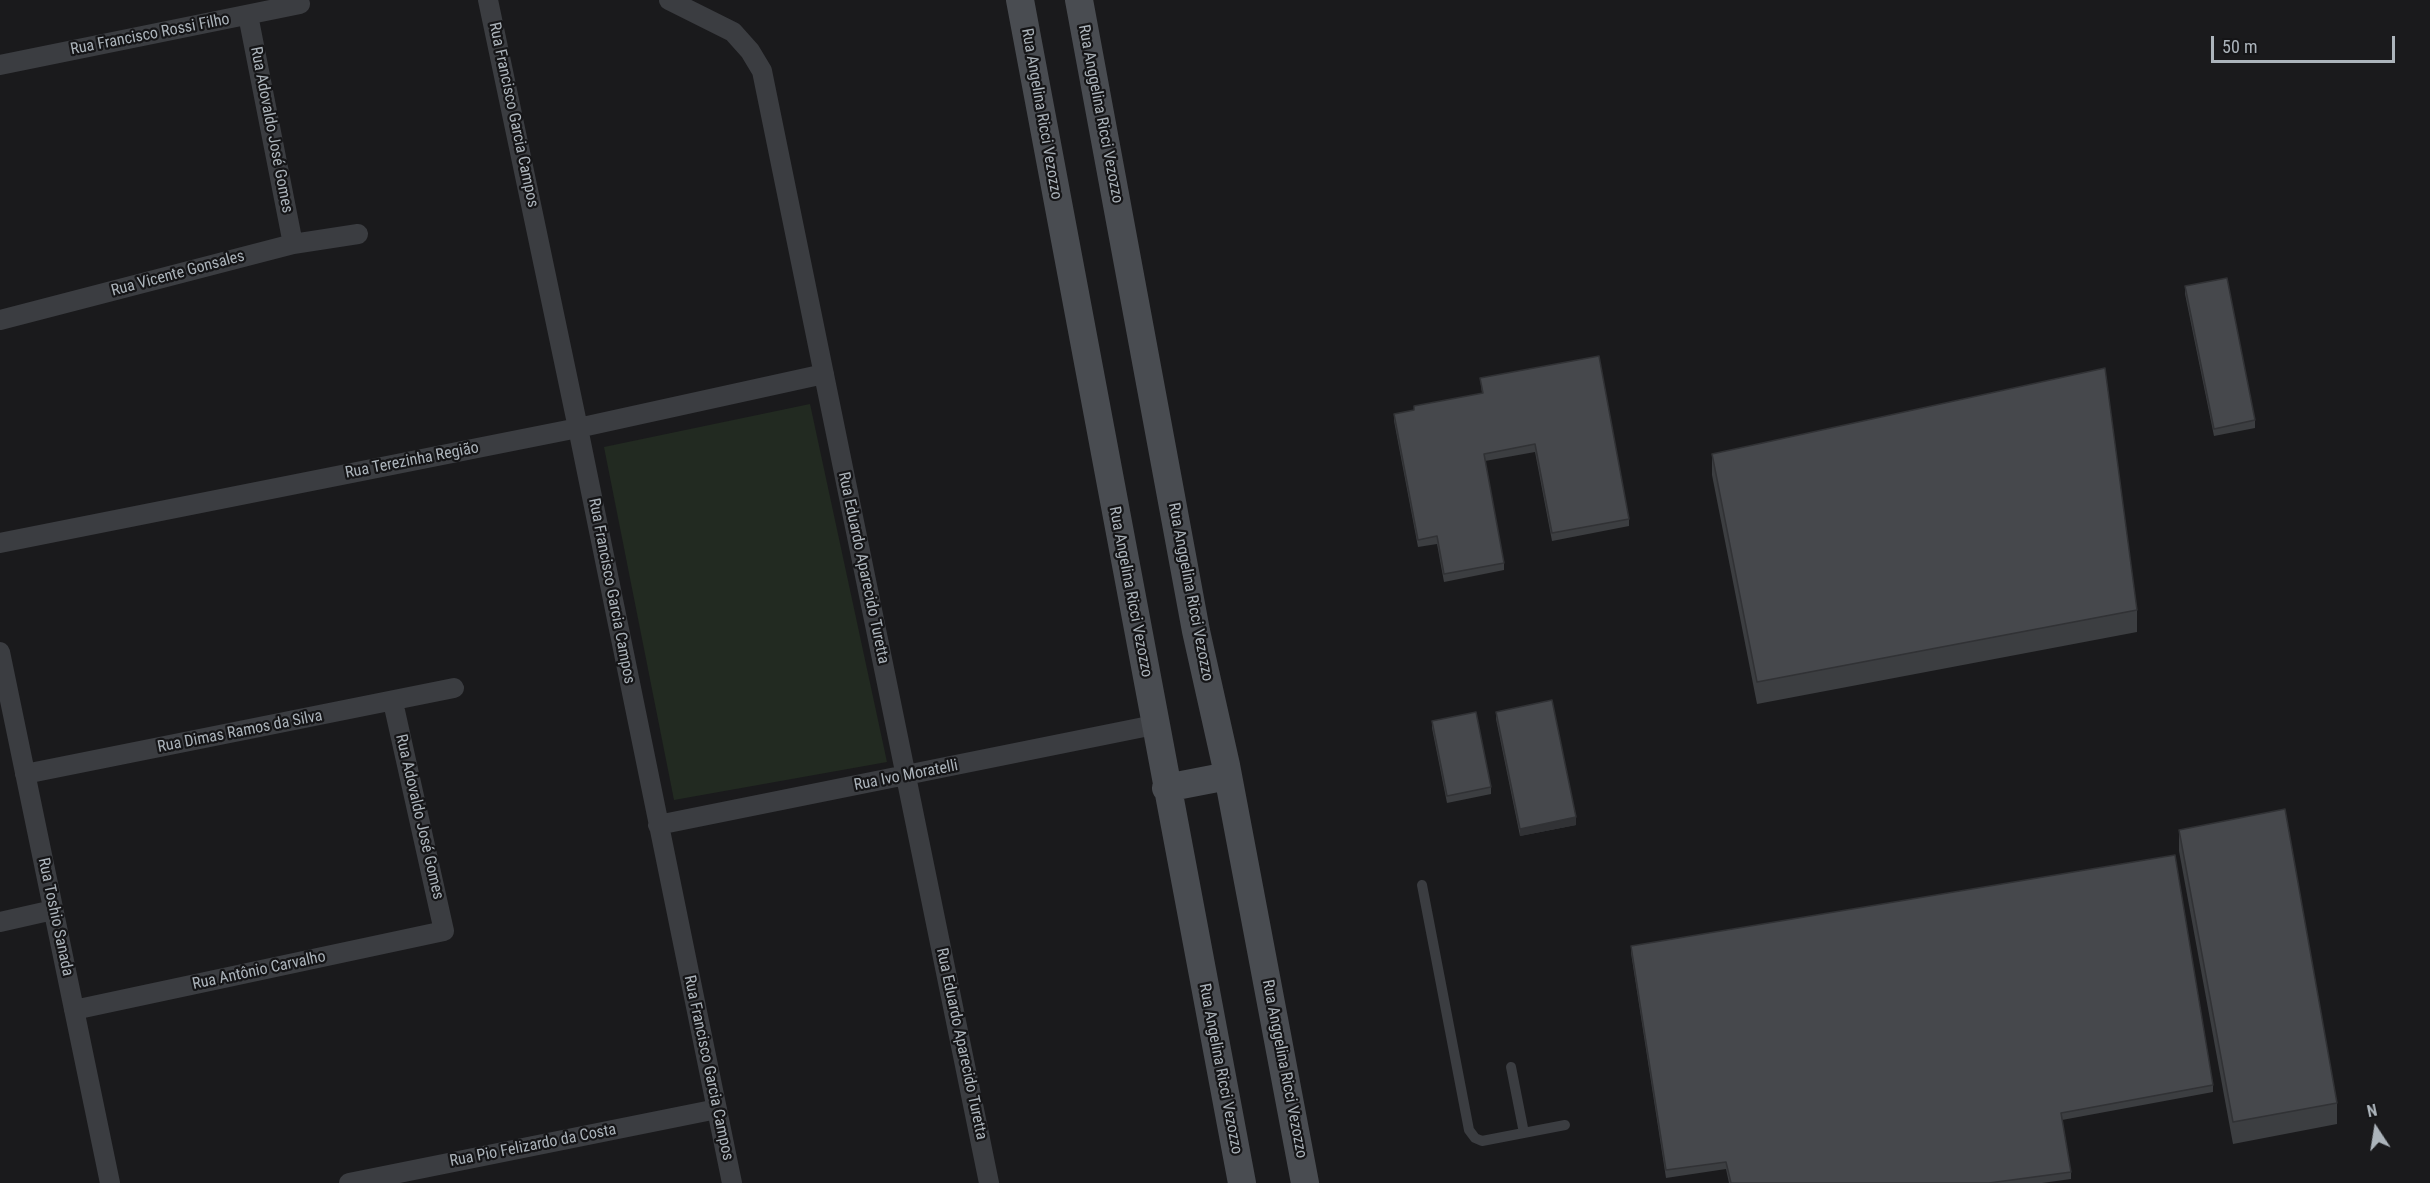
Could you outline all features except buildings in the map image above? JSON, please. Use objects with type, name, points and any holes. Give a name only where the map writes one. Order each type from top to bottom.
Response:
[{"type":"main road","name":"Rua Angelina Ricci Vezozzo","points":[[1020,0],[1154,725],[1242,1183]]},
{"type":"main road","name":"Rua Anggelina Ricci Vezozzo","points":[[1079,0],[1196,631],[1228,776],[1305,1183]]},
{"type":"main road","points":[[1166,788],[1228,776]]},
{"type":"street","name":"Rua Francisco Garcia Campos","points":[[488,0],[732,1183]]},
{"type":"street","name":"Rua Eduardo Aparecido Turetta","points":[[669,0],[733,32],[750,51],[762,71],[989,1183]]},
{"type":"street","name":"Rua Francisco Rossi Filho","points":[[0,65],[300,4]]},
{"type":"street","name":"Rua Adovaldo José Gomes","points":[[248,15],[293,244]]},
{"type":"street","name":"Rua Vicente Gonsales","points":[[0,320],[293,244],[358,234]]},
{"type":"street","name":"Rua Terezinha Região","points":[[0,543],[578,428],[824,374]]},
{"type":"street","name":"Rua Toshio Sanada","points":[[0,652],[110,1183]]},
{"type":"street","name":"Rua Dimas Ramos da Silva","points":[[25,774],[454,688]]},
{"type":"street","name":"Rua Adovaldo José Gomes","points":[[393,702],[444,931]]},
{"type":"street","name":"Rua Ivo Moratelli","points":[[658,825],[1154,725]]},
{"type":"street","points":[[0,922],[53,910]]},
{"type":"street","name":"Rua Antônio Carvalho","points":[[74,1011],[444,931]]},
{"type":"street","name":"Rua Pio Felizardo da Costa","points":[[349,1183],[717,1109]]},
{"type":"lane","points":[[1422,885],[1469,1130],[1475,1138],[1482,1141],[1565,1125]]},
{"type":"lane","points":[[1511,1067],[1524,1133]]},
{"type":"shaded area","points":[[810,404],[887,762],[674,800],[604,447]]}]
